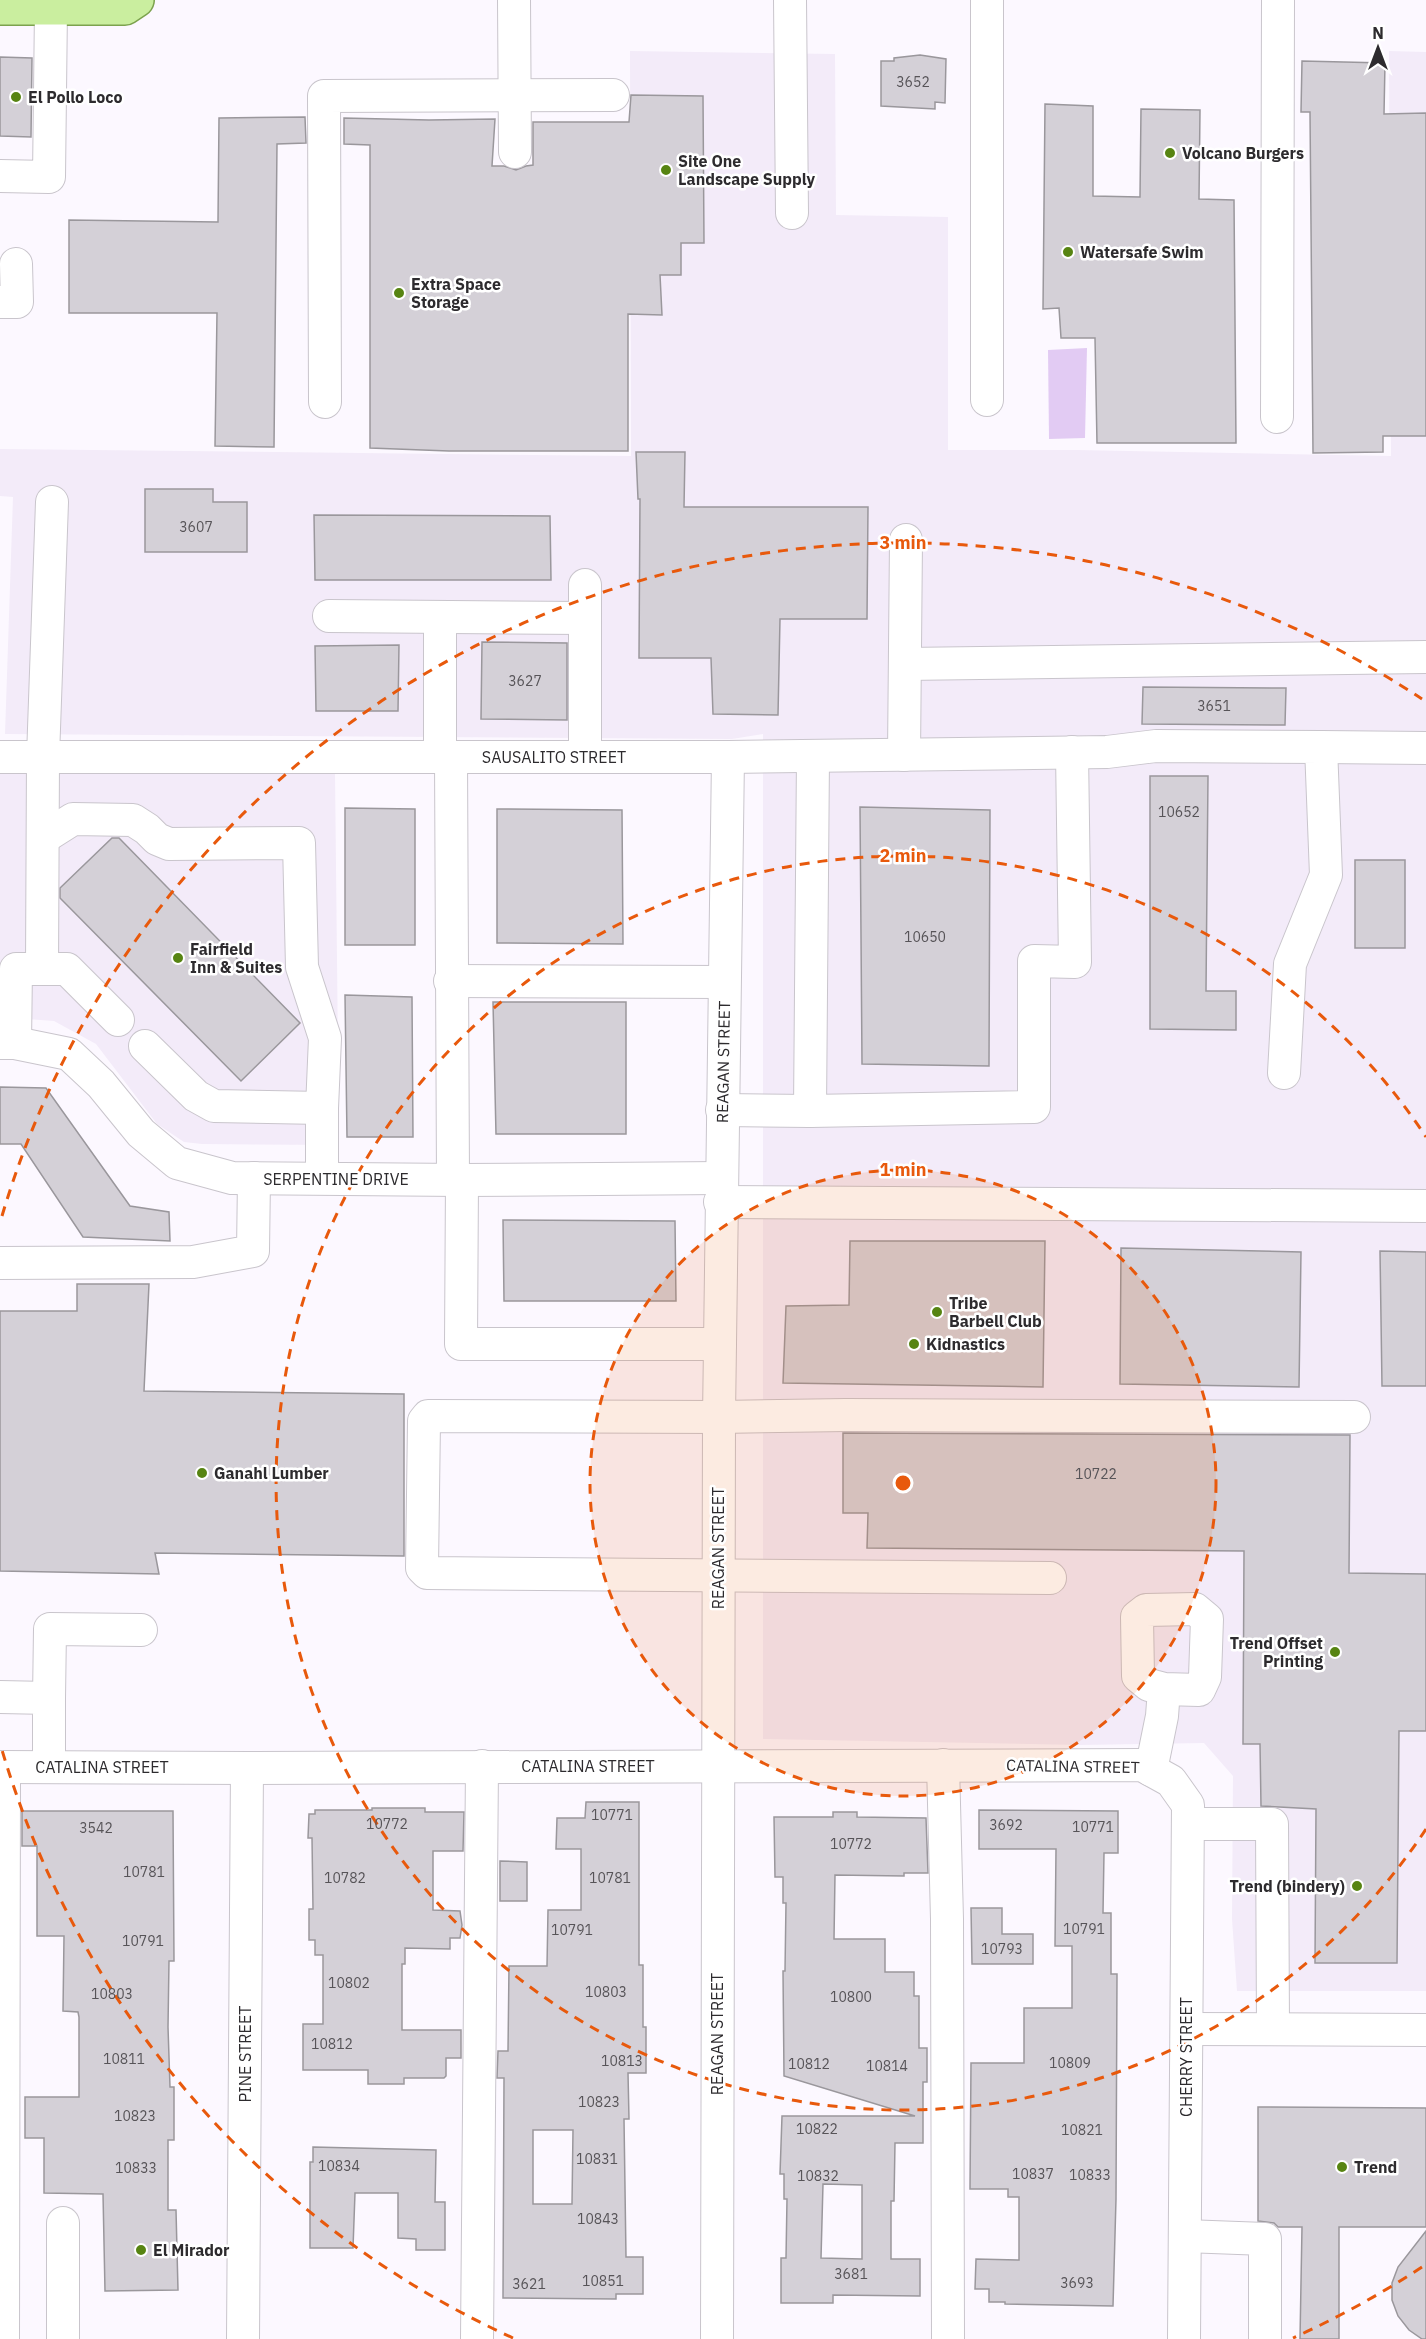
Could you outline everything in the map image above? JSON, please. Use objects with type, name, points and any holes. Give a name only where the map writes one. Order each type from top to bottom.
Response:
[{"type":"main road","points":[[0,8],[125,8],[137,0]]},
{"type":"street","points":[[514,0],[515,152]]},
{"type":"street","points":[[790,0],[792,213]]},
{"type":"street","points":[[987,0],[987,400]]},
{"type":"street","points":[[1277,417],[1278,0]]},
{"type":"street","points":[[0,176],[49,177],[51,8]]},
{"type":"street","points":[[0,158],[25,157],[35,150],[39,139],[40,78],[49,58]]},
{"type":"street","points":[[325,402],[324,96],[613,95]]},
{"type":"street","points":[[0,302],[17,302],[16,264]]},
{"type":"street","points":[[42,969],[44,758],[52,502]]},
{"type":"street","points":[[904,755],[906,540]]},
{"type":"street","points":[[585,585],[585,757]]},
{"type":"street","points":[[329,616],[585,618]]},
{"type":"street","points":[[440,617],[446,757],[461,1344],[720,1344]]},
{"type":"street","points":[[905,664],[1426,657]]},
{"type":"street","name":"SAUSALITO STREET","points":[[0,758],[728,757],[1107,752],[1156,746],[1426,748]]},
{"type":"street","points":[[1284,1073],[1290,964],[1326,875],[1321,747]]},
{"type":"street","points":[[722,1110],[810,1111],[1034,1107],[1034,961],[1075,962],[1072,752]]},
{"type":"street","points":[[810,1111],[813,756]]},
{"type":"street","name":"REAGAN STREET","points":[[717,2339],[720,1190],[728,757]]},
{"type":"street","points":[[43,838],[73,819],[134,820],[157,839],[169,844],[299,843],[302,967],[325,1038],[322,1179]]},
{"type":"street","points":[[8,1043],[16,969],[67,969],[118,1020]]},
{"type":"street","points":[[450,981],[724,982]]},
{"type":"street","name":"SERPENTINE DRIVE","points":[[8,1043],[69,1054],[101,1084],[141,1133],[177,1163],[232,1178],[457,1180],[720,1190],[1426,1206]]},
{"type":"street","points":[[145,1046],[196,1096],[214,1106],[322,1108]]},
{"type":"street","points":[[0,1263],[193,1262],[254,1251],[254,1178]]},
{"type":"street","points":[[1050,1578],[427,1573],[422,1568],[424,1421],[428,1416],[1354,1417]]},
{"type":"street","points":[[49,1767],[50,1629],[141,1630]]},
{"type":"street","points":[[1161,1775],[1164,1689]]},
{"type":"street","points":[[0,1697],[49,1698]]},
{"type":"street","points":[[943,1765],[947,1919],[948,2339]]},
{"type":"street","name":"CATALINA STREET","points":[[2,1767],[1142,1765],[1161,1775]]},
{"type":"street","points":[[477,2339],[482,1766]]},
{"type":"street","points":[[2,1767],[1,2269],[3,2339]]},
{"type":"street","name":"PINE STREET","points":[[243,2339],[247,1768]]},
{"type":"street","name":"CHERRY STREET","points":[[1161,1775],[1188,1805],[1184,2339]]},
{"type":"street","points":[[1188,1824],[1272,1824],[1273,2029]]},
{"type":"street","points":[[1187,2029],[1426,2031]]},
{"type":"street","points":[[63,2223],[63,2339]]},
{"type":"street","points":[[1185,2236],[1265,2239],[1265,2339]]},
{"type":"shaded area","points":[[630,51],[835,54],[836,215],[948,217],[948,450],[1391,456],[1389,51],[1426,52],[1426,1991],[1237,1991],[1232,1919],[1233,1776],[1204,1743],[1080,1745],[763,1739],[763,734],[732,739],[5,734],[13,497],[0,496],[0,449],[631,456]]},
{"type":"shaded area","points":[[1087,348],[1085,438],[1049,439],[1048,350]]},
{"type":"shaded area","points":[[0,773],[335,773],[339,1145],[184,1142],[157,1124],[96,1044],[54,1021],[0,1017]]},
{"type":"building","points":[[920,55],[946,59],[945,103],[935,102],[935,109],[881,106],[881,61],[894,61],[894,58]]},
{"type":"building","name":"El Pollo Loco","points":[[0,57],[32,58],[31,137],[0,136]]},
{"type":"building","points":[[1302,61],[1385,63],[1384,114],[1426,113],[1426,436],[1383,436],[1383,452],[1313,453],[1310,112],[1301,112]]},
{"type":"building","points":[[631,95],[703,96],[704,243],[681,243],[681,275],[660,275],[662,315],[628,314],[628,451],[449,451],[370,448],[370,145],[344,144],[344,118],[495,119],[492,166],[504,166],[516,170],[533,165],[533,122],[629,122]]},
{"type":"building","points":[[1045,104],[1093,106],[1093,196],[1140,197],[1141,109],[1200,110],[1199,199],[1234,200],[1236,443],[1097,443],[1095,338],[1061,338],[1059,308],[1043,309]]},
{"type":"building","points":[[305,117],[306,143],[277,144],[274,447],[215,446],[217,313],[69,313],[69,220],[218,222],[219,118]]},
{"type":"building","points":[[636,452],[685,452],[684,507],[868,507],[867,619],[780,619],[778,715],[713,714],[711,658],[639,658],[640,499],[638,499]]},
{"type":"building","points":[[145,489],[213,489],[213,502],[247,502],[247,552],[145,552]]},
{"type":"building","points":[[314,515],[550,516],[551,580],[315,580]]},
{"type":"building","points":[[482,642],[567,643],[567,720],[481,719]]},
{"type":"building","points":[[399,645],[398,711],[316,711],[315,646]]},
{"type":"building","points":[[1143,687],[1286,688],[1285,725],[1142,724]]},
{"type":"building","points":[[1150,776],[1208,776],[1206,991],[1236,991],[1236,1030],[1150,1029]]},
{"type":"building","points":[[860,807],[990,810],[989,1066],[862,1064]]},
{"type":"building","points":[[345,808],[415,809],[415,945],[345,945]]},
{"type":"building","points":[[497,809],[622,810],[623,944],[497,943]]},
{"type":"building","name":"Fairfield Inn & Suites","points":[[112,838],[119,838],[300,1023],[241,1081],[60,898],[60,888]]},
{"type":"building","points":[[1355,860],[1405,860],[1405,948],[1355,948]]},
{"type":"building","points":[[345,995],[412,997],[413,1137],[347,1137]]},
{"type":"building","points":[[493,1002],[626,1002],[626,1134],[496,1134]]},
{"type":"building","points":[[0,1087],[46,1088],[130,1206],[169,1212],[170,1241],[83,1237],[21,1144],[0,1144]]},
{"type":"building","points":[[503,1220],[675,1221],[676,1301],[504,1301]]},
{"type":"building","name":"Kidnastics","points":[[850,1241],[1045,1241],[1043,1387],[783,1383],[786,1306],[849,1305]]},
{"type":"building","points":[[1121,1248],[1301,1252],[1299,1387],[1120,1384]]},
{"type":"building","points":[[1380,1251],[1426,1252],[1426,1386],[1382,1386]]},
{"type":"building","name":"Ganahl Lumber","points":[[77,1284],[149,1284],[144,1391],[404,1394],[404,1556],[155,1553],[159,1574],[0,1571],[0,1311],[77,1311]]},
{"type":"building","points":[[843,1433],[1350,1435],[1349,1573],[1426,1574],[1426,1731],[1399,1731],[1397,1963],[1315,1963],[1316,1809],[1261,1806],[1260,1744],[1243,1744],[1244,1551],[867,1548],[868,1513],[843,1513]]},
{"type":"building","points":[[586,1802],[639,1802],[639,1965],[643,1965],[646,2073],[628,2073],[629,2119],[624,2119],[626,2257],[643,2257],[643,2294],[616,2294],[616,2299],[503,2298],[504,2078],[497,2078],[498,2051],[508,2051],[509,1966],[547,1966],[548,1910],[581,1910],[581,1849],[556,1849],[557,1818],[585,1818]],"holes":[[[533,2130],[573,2130],[572,2204],[533,2204]]]},
{"type":"building","points":[[372,1808],[425,1808],[425,1812],[464,1812],[463,1851],[433,1851],[433,1910],[460,1911],[462,1925],[460,1938],[450,1938],[450,1949],[405,1948],[405,1964],[402,1964],[402,2030],[461,2030],[461,2058],[446,2058],[444,2078],[404,2078],[404,2084],[368,2084],[368,2070],[303,2070],[303,2024],[323,2024],[323,1955],[315,1955],[315,1940],[309,1940],[309,1909],[313,1909],[312,1838],[308,1838],[309,1814],[315,1814],[315,1810],[372,1810]]},
{"type":"building","points":[[979,1810],[1118,1811],[1118,1853],[1104,1853],[1103,1913],[1111,1913],[1111,1974],[1117,1974],[1113,2306],[1005,2304],[1005,2302],[989,2302],[989,2289],[975,2289],[976,2259],[1019,2260],[1019,2197],[1008,2197],[1008,2189],[970,2189],[971,2063],[1024,2063],[1024,2008],[1072,2008],[1072,1946],[1055,1946],[1056,1849],[979,1849]]},
{"type":"building","points":[[22,1811],[173,1811],[174,1961],[169,1961],[168,2027],[170,2087],[174,2087],[174,2140],[168,2140],[168,2210],[176,2210],[178,2290],[105,2291],[103,2194],[44,2193],[44,2138],[25,2138],[25,2097],[79,2097],[79,2017],[78,2012],[63,2011],[64,1936],[37,1936],[37,1846],[22,1846]]},
{"type":"building","points":[[833,1812],[857,1812],[857,1817],[926,1818],[928,1873],[904,1873],[904,1876],[835,1875],[834,1939],[885,1939],[885,1972],[914,1972],[914,1996],[919,1996],[919,2048],[927,2048],[927,2082],[923,2082],[923,2143],[895,2143],[894,2201],[891,2201],[891,2259],[920,2259],[920,2296],[833,2295],[833,2303],[781,2303],[781,2258],[786,2258],[787,2199],[784,2199],[784,2174],[780,2174],[782,2116],[915,2116],[784,2076],[783,1971],[785,1971],[786,1903],[783,1903],[783,1877],[775,1877],[774,1817],[833,1817]],"holes":[[[823,2184],[862,2185],[862,2259],[821,2258]]]},
{"type":"building","points":[[500,1861],[527,1862],[527,1901],[500,1901]]},
{"type":"building","points":[[971,1908],[1002,1908],[1002,1934],[1033,1934],[1033,1964],[972,1964]]},
{"type":"building","name":"Trend","points":[[1258,2107],[1426,2108],[1426,2227],[1339,2227],[1339,2339],[1300,2339],[1302,2227],[1278,2227],[1274,2223],[1258,2221]]},
{"type":"building","points":[[313,2147],[436,2150],[435,2202],[445,2202],[445,2250],[416,2250],[416,2239],[398,2238],[398,2193],[355,2193],[353,2248],[310,2248],[310,2162],[313,2162]]},
{"type":"building","points":[[1426,2231],[1426,2339],[1422,2339],[1409,2330],[1398,2316],[1392,2300],[1392,2283],[1398,2267]]},
{"type":"place","name":"El Pollo Loco","points":[[16,97]]},
{"type":"place","name":"Volcano Burgers","points":[[1170,153]]},
{"type":"place","name":"Site One Landscape Supply","points":[[666,170]]},
{"type":"place","name":"Watersafe Swim","points":[[1068,252]]},
{"type":"place","name":"Extra Space Storage","points":[[399,293]]},
{"type":"place","name":"Fairfield Inn & Suites","points":[[178,958]]},
{"type":"place","name":"Tribe Barbell Club","points":[[937,1312]]},
{"type":"place","name":"Kidnastics","points":[[914,1344]]},
{"type":"place","name":"Ganahl Lumber","points":[[202,1473]]},
{"type":"place","name":"Trend Offset Printing","points":[[1335,1652]]},
{"type":"place","name":"Trend (bindery)","points":[[1357,1886]]},
{"type":"place","name":"Trend","points":[[1342,2167]]},
{"type":"place","name":"El Mirador","points":[[141,2250]]}]
